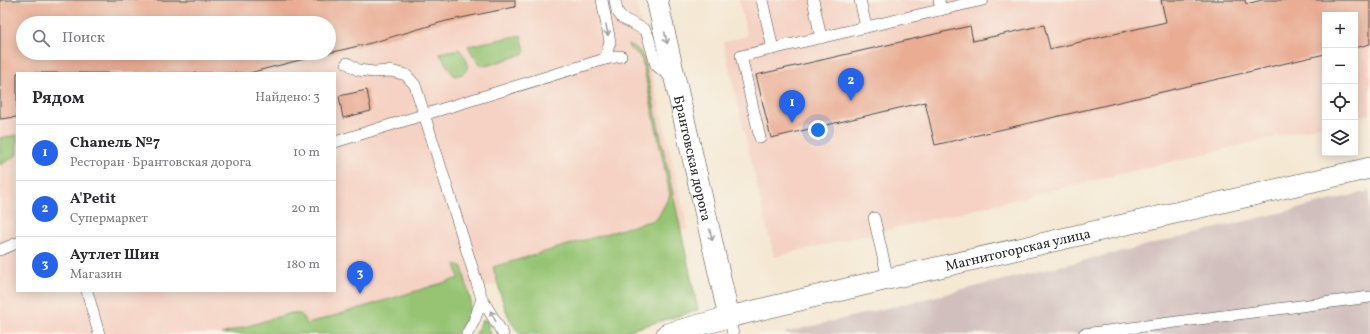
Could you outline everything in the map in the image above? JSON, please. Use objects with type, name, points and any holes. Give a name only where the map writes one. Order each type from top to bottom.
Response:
[{"type":"street","name":"Брантовская дорога","points":[[657,0],[677,82],[731,325]]},
{"type":"street","name":"Магнитогорская улица","points":[[667,334],[731,325],[888,279],[1370,168]]},
{"type":"lane","points":[[602,0],[610,42],[605,59]]},
{"type":"lane","points":[[614,0],[617,11],[622,18],[645,30],[656,65],[677,82]]},
{"type":"lane","points":[[762,0],[773,49]]},
{"type":"lane","points":[[813,0],[821,38]]},
{"type":"lane","points":[[860,0],[866,27]]},
{"type":"lane","points":[[760,138],[741,56],[866,27],[940,5],[983,0]]},
{"type":"lane","points":[[336,142],[605,59],[621,56]]},
{"type":"lane","points":[[347,63],[358,70],[374,72],[391,71],[406,75],[415,85],[482,299],[503,334]]},
{"type":"lane","points":[[874,218],[888,279]]},
{"type":"lane","points":[[0,250],[16,244]]},
{"type":"lane","points":[[87,292],[99,334]]},
{"type":"lane","points":[[1084,334],[1370,297]]},
{"type":"lane","points":[[467,334],[474,321],[482,299]]},
{"type":"shaded area","points":[[0,0],[635,0],[688,229],[327,334],[0,334]]},
{"type":"shaded area","points":[[739,0],[1370,0],[1370,114],[1358,117],[1358,12],[1322,12],[1322,126],[774,257],[723,42],[747,36]]},
{"type":"shaded area","points":[[1370,191],[1370,334],[784,333]]},
{"type":"green space","points":[[521,35],[525,50],[523,54],[486,66],[477,61],[468,46]]},
{"type":"green space","points":[[628,44],[634,46],[644,59],[698,310],[617,334],[520,334],[506,311],[493,267],[657,219],[670,195],[642,60],[638,54],[629,48]]},
{"type":"green space","points":[[459,49],[464,55],[468,64],[466,71],[463,74],[454,76],[439,53]]},
{"type":"green space","points":[[16,135],[16,156],[0,165],[0,138]]},
{"type":"green space","points":[[455,264],[462,267],[471,302],[469,312],[457,334],[221,334],[291,313],[301,314],[307,324],[459,278]]},
{"type":"green space","points":[[482,321],[487,321],[491,334],[475,334]]},
{"type":"building","points":[[0,0],[515,0],[515,7],[446,21],[371,43],[336,51],[336,16],[16,16],[16,60],[300,60],[253,72],[16,72],[16,117],[0,119]]},
{"type":"building","points":[[1161,0],[1245,0],[1246,4],[1262,0],[1370,0],[1370,44],[1358,47],[1358,12],[1322,12],[1322,55],[935,145],[925,102],[771,138],[756,75],[970,26],[973,41],[1044,25],[1050,49],[1166,22]]},
{"type":"building","points":[[367,90],[371,111],[343,118],[339,96]]},
{"type":"place","name":"A'Petit","points":[[851,101]]},
{"type":"place","name":"Chaneль №7","points":[[792,123]]},
{"type":"place","name":"Аутлет Шин","points":[[360,294]]}]
